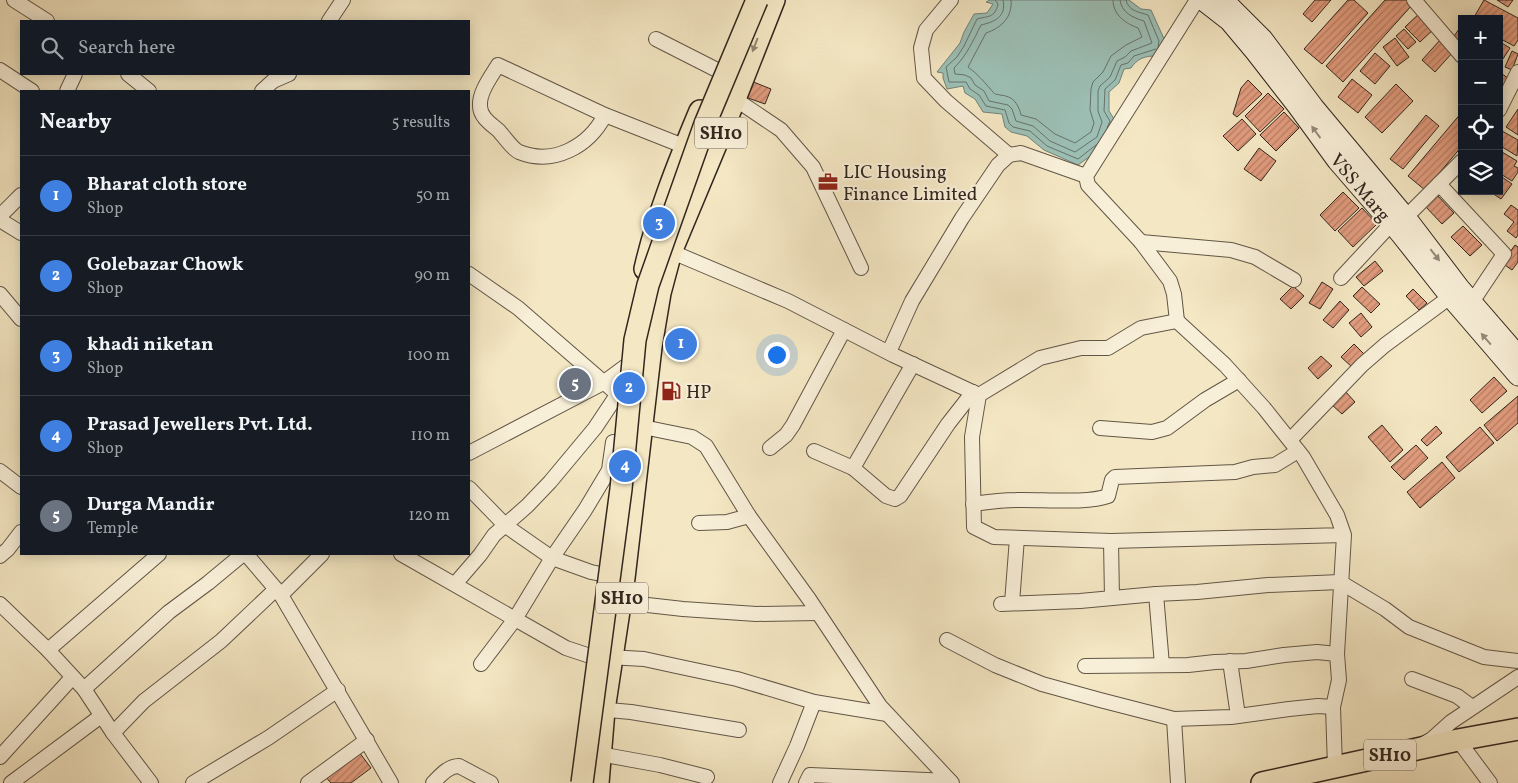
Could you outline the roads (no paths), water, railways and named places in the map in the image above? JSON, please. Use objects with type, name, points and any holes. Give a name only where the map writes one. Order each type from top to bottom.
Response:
[{"type":"main road","points":[[574,783],[590,656],[603,574],[619,443],[620,397],[629,334],[652,243],[685,146],[746,0]]},
{"type":"main road","points":[[582,783],[621,489],[635,340],[642,308],[648,285],[705,124],[757,0]]},
{"type":"main road","name":"SH10","points":[[598,783],[604,710],[621,602],[651,347],[660,293],[671,252],[774,0]]},
{"type":"main road","points":[[1202,0],[1234,17]]},
{"type":"main road","points":[[1224,0],[1234,17],[1314,107],[1403,226],[1518,355]]},
{"type":"main road","name":"VSS Marg","points":[[1403,226],[1450,297],[1518,376]]},
{"type":"main road","name":"SH10","points":[[1262,783],[1415,749],[1518,729]]},
{"type":"street","points":[[14,0],[45,20]]},
{"type":"street","points":[[330,20],[342,0]]},
{"type":"street","points":[[950,0],[926,30],[921,48],[924,78],[946,101],[1009,155]]},
{"type":"street","points":[[1197,0],[1086,176],[1088,185],[1140,242],[1170,281],[1174,294],[1177,321],[1225,366],[1264,408],[1294,446],[1337,515],[1344,535],[1337,654],[1339,680],[1333,707],[1335,767]]},
{"type":"street","points":[[1414,0],[1458,51]]},
{"type":"street","points":[[656,39],[717,70]]},
{"type":"street","points":[[605,115],[599,127],[587,140],[563,154],[544,157],[518,152],[483,116],[480,108],[481,96],[498,65],[605,115],[711,157]]},
{"type":"street","points":[[0,70],[30,90]]},
{"type":"street","points":[[1501,105],[1518,72]]},
{"type":"street","points":[[67,90],[75,75]]},
{"type":"street","points":[[129,75],[149,90]]},
{"type":"street","points":[[263,90],[273,81],[286,75]]},
{"type":"street","points":[[735,99],[781,130],[813,167],[862,268]]},
{"type":"street","points":[[889,352],[912,301],[962,218],[998,165],[1009,155],[1021,153],[1086,176]]},
{"type":"street","points":[[1341,278],[1403,226],[1428,193],[1458,165]]},
{"type":"street","points":[[1439,184],[1504,254],[1472,302]]},
{"type":"street","points":[[0,216],[20,196]]},
{"type":"street","points":[[0,220],[20,232]]},
{"type":"street","points":[[1140,242],[1231,250],[1255,257],[1294,280]]},
{"type":"street","points":[[652,243],[788,301],[976,394]]},
{"type":"street","points":[[470,275],[518,308],[620,397],[642,428]]},
{"type":"street","points":[[0,294],[20,318]]},
{"type":"street","points":[[973,504],[1013,500],[1104,497],[1108,496],[1112,480],[1115,477],[1235,472],[1253,467],[1275,465],[1294,446],[1362,365],[1385,345],[1450,297]]},
{"type":"street","points":[[814,452],[853,468],[886,496],[895,499],[900,496],[948,424],[976,394],[1040,358],[1081,348],[1108,348],[1141,328],[1177,321]]},
{"type":"street","points":[[770,448],[786,435],[793,424],[844,330]]},
{"type":"street","points":[[470,452],[603,383],[651,347]]},
{"type":"street","points":[[853,468],[913,364]]},
{"type":"street","points":[[1100,428],[1152,432],[1167,428],[1205,400],[1239,380]]},
{"type":"street","points":[[976,394],[972,437],[974,527],[994,537],[1111,541],[1344,535]]},
{"type":"street","points":[[455,584],[480,555],[494,535],[506,526],[550,482],[620,397]]},
{"type":"street","points":[[481,664],[515,619],[552,558],[586,510],[609,470],[613,442],[619,443],[642,428],[692,437],[706,446],[749,516],[818,612],[880,706],[951,782]]},
{"type":"street","points":[[0,471],[20,485]]},
{"type":"street","points":[[470,489],[506,526],[552,558],[603,574],[624,578]]},
{"type":"street","points":[[699,523],[726,522],[749,516]]},
{"type":"street","points":[[0,556],[20,533]]},
{"type":"street","points":[[1017,538],[1007,603],[1112,598],[1268,585],[1340,582],[1385,609],[1409,627],[1484,657],[1518,661]]},
{"type":"street","points":[[1111,541],[1112,598]]},
{"type":"street","points":[[48,650],[158,555]]},
{"type":"street","points":[[84,689],[170,612],[244,555]]},
{"type":"street","points":[[246,555],[278,592],[392,783]]},
{"type":"street","points":[[113,733],[144,701],[221,641],[321,555]]},
{"type":"street","points":[[403,555],[566,648],[590,656],[644,659],[737,679],[814,702],[887,714]]},
{"type":"street","points":[[1156,594],[1162,665]]},
{"type":"street","points":[[599,599],[756,614],[818,612]]},
{"type":"street","points":[[0,604],[48,650],[84,689],[113,733],[151,783]]},
{"type":"street","points":[[947,640],[995,665],[1042,684],[1174,719],[1238,716],[1298,708],[1333,707]]},
{"type":"street","points":[[1085,666],[1188,665],[1317,652],[1337,654]]},
{"type":"street","points":[[1230,661],[1238,716]]},
{"type":"street","points":[[1415,749],[1432,739],[1472,707],[1518,677]]},
{"type":"street","points":[[0,757],[68,680],[73,678]]},
{"type":"street","points":[[1412,679],[1457,696],[1472,707]]},
{"type":"street","points":[[193,783],[268,738],[338,690]]},
{"type":"street","points":[[780,783],[814,702]]},
{"type":"street","points":[[584,708],[638,713],[739,730]]},
{"type":"street","points":[[11,783],[101,716]]},
{"type":"street","points":[[1174,719],[1178,783]]},
{"type":"street","points":[[308,783],[367,740]]},
{"type":"street","points":[[1458,740],[1490,783]]},
{"type":"street","points":[[578,752],[660,765],[707,777]]},
{"type":"street","points":[[433,783],[454,766],[459,766],[491,783]]},
{"type":"street","points":[[806,783],[810,774],[951,782]]},
{"type":"water","points":[[990,0],[1129,0],[1141,9],[1151,10],[1165,41],[1155,56],[1141,59],[1131,68],[1124,69],[1119,83],[1109,92],[1109,111],[1114,119],[1107,144],[1078,165],[1044,150],[1027,136],[1011,132],[1005,127],[1002,114],[983,112],[975,99],[965,93],[963,86],[947,89],[943,73],[937,72],[960,43],[974,14],[987,13],[993,4],[986,2]]},
{"type":"place","name":"LIC Housing Finance Limited","points":[[828,182]]},
{"type":"place","name":"khadi niketan","points":[[659,223]]},
{"type":"place","name":"Bharat cloth store","points":[[681,344]]},
{"type":"place","name":"Durga Mandir","points":[[575,384]]},
{"type":"place","name":"Golebazar Chowk","points":[[629,388]]},
{"type":"place","name":"HP","points":[[671,391]]},
{"type":"place","name":"Prasad Jewellers Pvt. Ltd.","points":[[625,466]]}]
